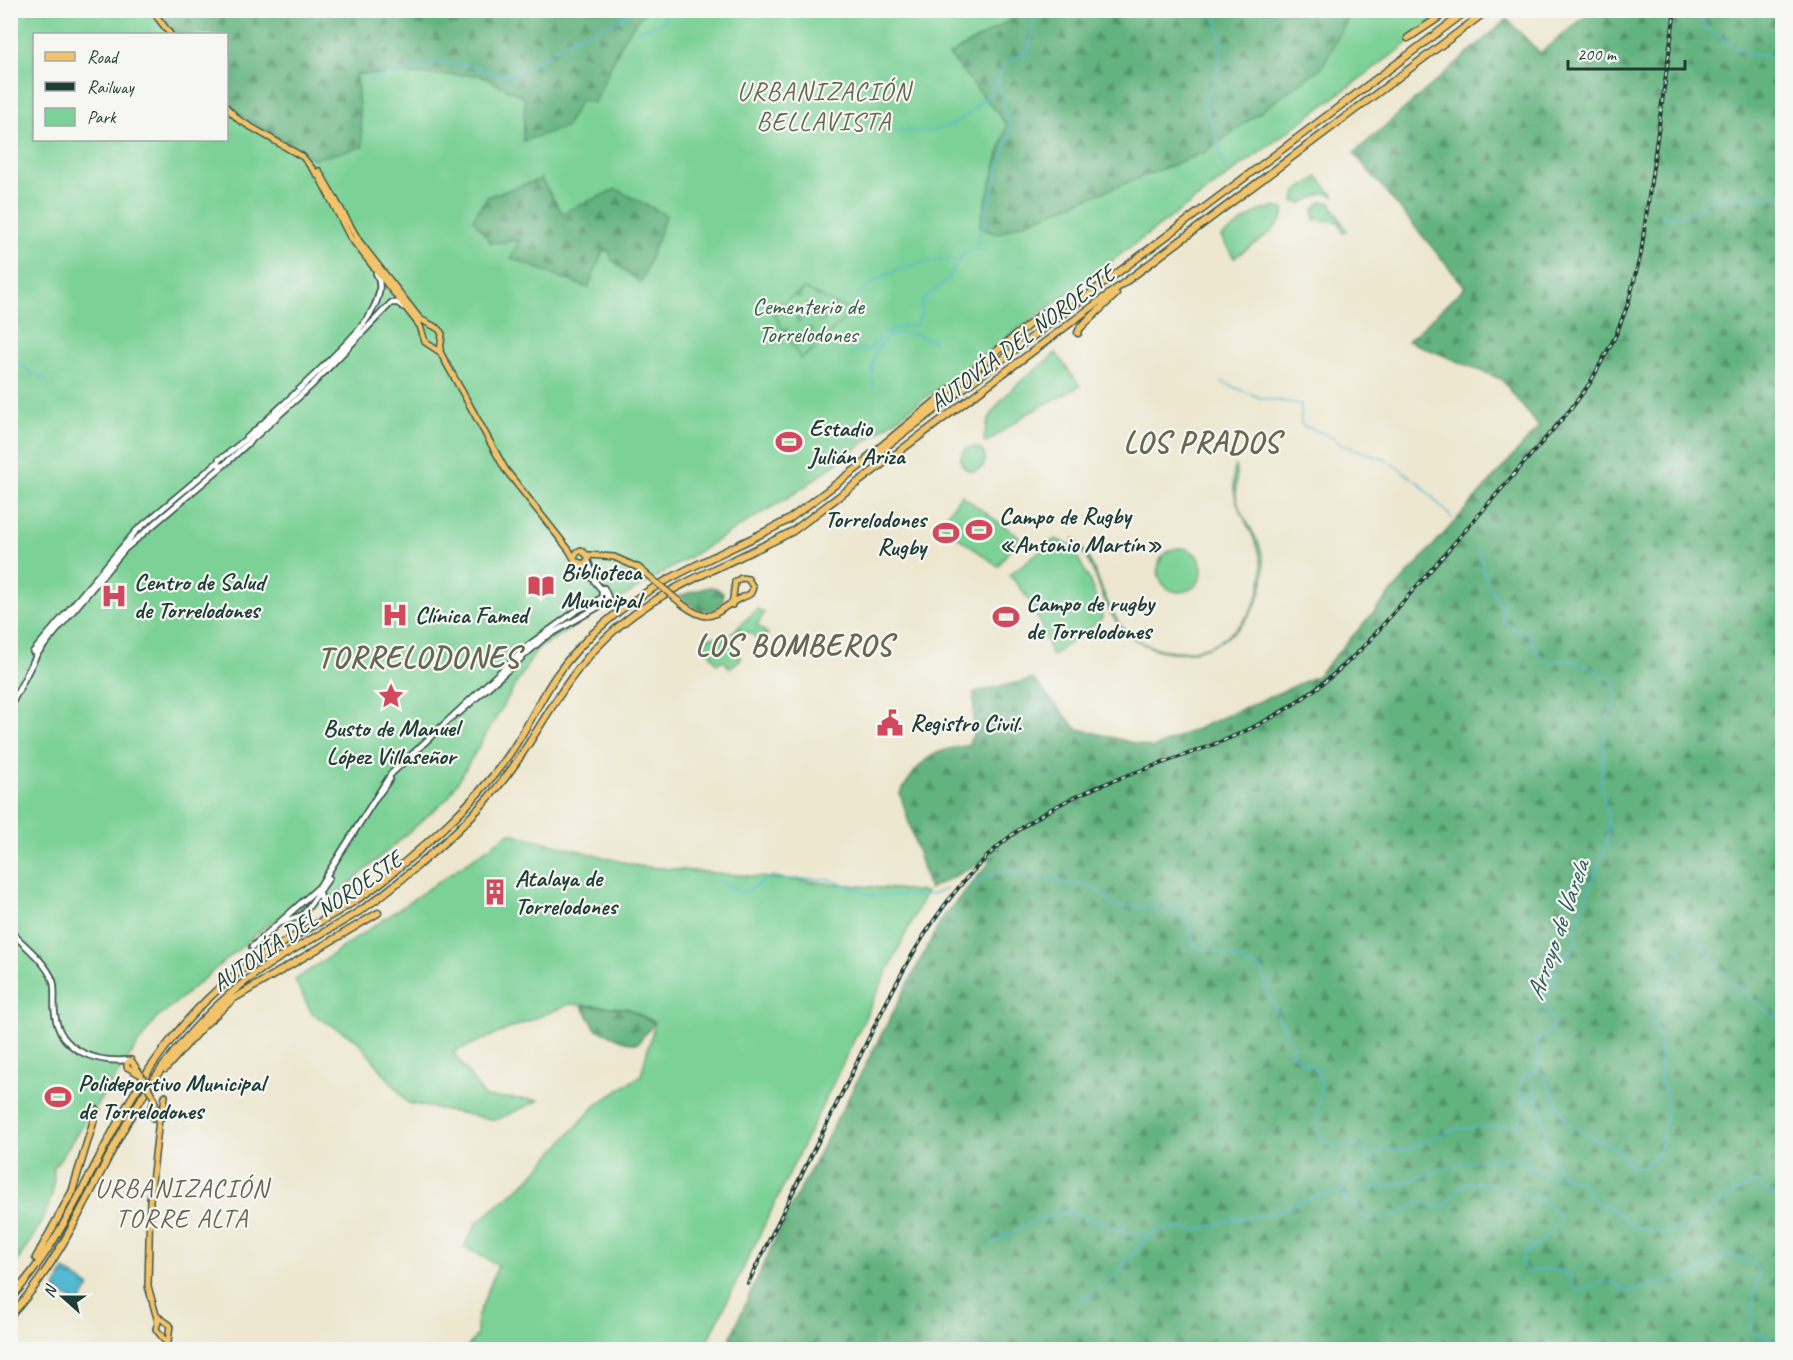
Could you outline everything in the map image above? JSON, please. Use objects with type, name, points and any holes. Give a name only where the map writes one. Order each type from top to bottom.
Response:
[{"type":"highway","points":[[1408,38],[1450,10]]},
{"type":"highway","name":"AUTOVÍA DEL NOROESTE","points":[[13,1297],[59,1230],[158,1056],[202,1005],[258,959],[354,901],[388,877],[460,811],[488,782],[524,732],[557,675],[606,621],[665,582],[788,520],[1468,10]]},
{"type":"highway","name":"AUTOVÍA DEL NOROESTE","points":[[10,1316],[42,1276],[67,1236],[154,1080],[184,1039],[234,990],[264,968],[373,901],[433,852],[498,786],[531,741],[567,681],[606,637],[634,614],[673,588],[750,554],[793,531],[1119,289],[1488,10]]},
{"type":"highway","points":[[1078,333],[1080,328],[1114,297],[1119,289]]},
{"type":"highway","points":[[837,485],[1043,313]]},
{"type":"highway","points":[[154,1080],[201,1028],[233,999],[378,913]]},
{"type":"highway","points":[[13,1297],[69,1199],[98,1110]]},
{"type":"main road","points":[[152,10],[169,33]]},
{"type":"main road","points":[[228,109],[239,120],[302,156],[323,177],[347,224],[415,313],[441,331],[440,352],[505,470],[569,550],[576,555],[581,565],[588,559],[598,556],[614,557],[639,568],[682,604],[695,613],[706,616],[716,614],[732,605],[741,598],[748,597],[753,590],[748,579],[741,578],[735,582],[732,605]]},
{"type":"main road","points":[[302,156],[320,178],[339,219],[423,333],[425,342],[440,352]]},
{"type":"main road","points":[[423,333],[431,326]]},
{"type":"main road","points":[[431,345],[439,342]]},
{"type":"main road","points":[[576,555],[584,550],[588,559]]},
{"type":"main road","points":[[734,592],[741,598]]},
{"type":"main road","points":[[128,1063],[139,1072],[154,1098],[156,1111],[150,1200],[148,1286],[156,1315],[161,1322],[170,1325],[165,1334],[167,1350]]},
{"type":"main road","points":[[155,1147],[159,1142],[165,1096]]},
{"type":"main road","points":[[156,1111],[153,1118],[156,1136]]},
{"type":"main road","points":[[161,1322],[156,1329],[165,1334]]},
{"type":"street","points":[[365,256],[380,279],[379,295]]},
{"type":"street","points":[[33,652],[136,531],[222,462],[308,381],[362,327],[383,291],[397,291],[415,313]]},
{"type":"street","points":[[10,707],[37,654],[125,549],[312,385],[391,303],[398,303],[405,308]]},
{"type":"street","points":[[252,947],[326,878],[381,785],[442,725],[530,644],[562,624],[582,618],[605,603],[608,597],[591,572],[588,559]]},
{"type":"street","points":[[280,923],[303,915],[320,893],[380,792],[425,745],[576,611],[602,598],[603,589],[581,565]]},
{"type":"street","points":[[576,611],[582,618]]},
{"type":"street","points":[[320,893],[322,902],[330,905]]},
{"type":"street","points":[[10,931],[46,968],[53,982],[56,1021],[64,1038],[84,1054],[128,1063]]},
{"type":"green space","points":[[1593,10],[1782,11],[1782,1349],[725,1349],[781,1226],[943,917],[995,856],[929,889],[900,793],[913,773],[927,759],[944,750],[967,746],[973,736],[974,692],[1033,679],[1076,728],[1153,748],[1317,676],[1539,427],[1501,379],[1408,341],[1465,287],[1354,153],[1507,19],[1540,53]]},
{"type":"green space","points":[[11,11],[1452,11],[797,492],[537,649],[448,798],[332,899],[272,921],[154,1021],[53,1169],[52,1195],[34,1235],[11,1270]]},
{"type":"green space","points":[[160,11],[645,11],[624,38],[594,103],[581,100],[566,127],[523,141],[525,98],[480,75],[356,74],[363,147],[313,159],[235,111],[228,101],[228,33],[177,33]]},
{"type":"green space","points":[[1026,11],[1352,11],[1322,67],[1205,152],[996,234],[979,227],[1007,125],[949,55]]},
{"type":"green space","points":[[1318,177],[1334,196],[1324,193],[1302,203],[1294,202],[1296,192]]},
{"type":"green space","points":[[541,179],[562,213],[616,189],[666,215],[641,283],[612,260],[609,251],[603,251],[588,288],[511,258],[519,240],[491,243],[473,219],[487,197]]},
{"type":"green space","points":[[1321,202],[1330,202],[1347,231],[1343,233],[1339,222],[1327,220],[1323,222],[1317,218],[1314,221],[1314,209]]},
{"type":"green space","points":[[1275,207],[1284,209],[1278,224],[1272,231],[1234,258],[1221,237],[1257,212]]},
{"type":"green space","name":"Cementerio de Torrelodones","points":[[804,289],[852,311],[823,341],[801,359],[771,309]]},
{"type":"green space","points":[[1056,353],[1080,386],[1027,414],[987,442],[984,441],[986,427],[1000,402],[1022,380]]},
{"type":"green space","points":[[973,447],[978,448],[984,454],[984,464],[978,470],[973,471],[968,470],[962,464],[961,459],[962,454],[968,448]]},
{"type":"green space","points":[[1235,466],[1236,473],[1237,499],[1233,482]]},
{"type":"green space","name":"Campo de Rugby «Antonio Martín»","points":[[961,495],[1019,537],[998,566],[940,524]]},
{"type":"green space","points":[[1245,520],[1257,540],[1263,558],[1261,592],[1251,613],[1236,630],[1226,637],[1245,619],[1257,598],[1261,583],[1262,566],[1259,551]]},
{"type":"green space","points":[[1073,538],[1086,554],[1115,617],[1135,639],[1111,614],[1090,564]]},
{"type":"green space","points":[[1055,539],[1071,545],[1089,579],[1103,618],[1052,656],[1031,604],[1009,575]]},
{"type":"green space","points":[[1180,548],[1196,554],[1202,570],[1196,586],[1180,592],[1164,586],[1158,570],[1164,554]]},
{"type":"green space","points":[[708,587],[716,588],[723,593],[723,602],[716,610],[698,610],[679,596]]},
{"type":"green space","points":[[757,609],[764,613],[757,625],[768,634],[766,636],[763,635],[759,641],[750,632],[743,633],[741,629],[738,629],[739,633],[731,634]]},
{"type":"green space","points":[[729,636],[741,659],[730,668],[723,660],[717,664],[702,641],[703,638]]},
{"type":"green space","points":[[1141,642],[1176,651],[1207,647],[1196,651],[1173,652],[1150,647]]},
{"type":"green space","points":[[510,833],[638,866],[926,892],[704,1349],[466,1349],[477,1335],[477,1318],[498,1265],[464,1247],[477,1223],[529,1179],[595,1106],[641,1075],[655,1022],[627,1008],[570,1004],[453,1052],[485,1097],[540,1100],[496,1120],[408,1103],[357,1040],[312,1014],[295,980]]},
{"type":"green space","points":[[582,1006],[627,1008],[654,1023],[638,1043],[629,1043],[596,1029]]},
{"type":"water","points":[[64,1270],[90,1287],[79,1304],[55,1289]]},
{"type":"waterway","points":[[368,79],[441,62],[477,67],[502,76],[536,62],[566,41],[622,19],[632,10]]},
{"type":"waterway","points":[[636,32],[662,22],[669,10]]},
{"type":"waterway","points":[[850,354],[859,349],[869,350],[879,338],[895,328],[917,325],[922,312],[922,301],[945,282],[958,259],[976,247],[1010,131],[998,80],[1003,66],[1029,50],[1034,19],[1041,10]]},
{"type":"waterway","points":[[1213,10],[1223,43],[1216,77],[1206,97],[1205,109],[1211,118],[1225,170]]},
{"type":"waterway","points":[[1699,10],[1705,27],[1734,47],[1753,55],[1782,58]]},
{"type":"waterway","points":[[895,132],[932,131],[952,125],[970,113],[997,81]]},
{"type":"waterway","points":[[1660,218],[1694,213],[1708,200],[1782,195]]},
{"type":"waterway","points":[[857,295],[882,277],[900,269],[933,260],[954,259]]},
{"type":"waterway","points":[[874,386],[873,360],[880,345],[886,339],[893,335],[906,333],[935,341]]},
{"type":"waterway","points":[[10,356],[30,372],[47,380]]},
{"type":"waterway","points":[[1222,382],[1260,398],[1301,404],[1301,425],[1326,434],[1342,445],[1387,460],[1419,483],[1452,518]]},
{"type":"waterway","name":"Arroyo de Varela","points":[[1478,550],[1486,581],[1502,606],[1503,622],[1528,634],[1540,657],[1550,662],[1567,660],[1583,664],[1613,681],[1615,698],[1606,723],[1601,785],[1608,817],[1607,841],[1576,924],[1576,944],[1559,967],[1549,990],[1544,1009],[1552,1019],[1553,1027],[1547,1035],[1534,1042],[1540,1060],[1535,1069]]},
{"type":"waterway","points":[[971,883],[1006,870],[1095,888],[1115,906],[1175,908],[1189,923],[1194,946],[1230,955],[1262,970],[1270,998],[1295,1056],[1314,1067],[1320,1081],[1317,1119],[1319,1133],[1329,1144],[1339,1147],[1354,1146],[1367,1153]]},
{"type":"waterway","points":[[719,881],[739,892],[746,892],[772,876],[785,879],[829,879],[872,896],[930,895],[947,889]]},
{"type":"waterway","points":[[1777,1350],[1771,1338],[1753,1333],[1750,1329],[1759,1271],[1754,1263],[1744,1258],[1727,1255],[1691,1275],[1628,1292],[1622,1290],[1619,1285],[1604,1282],[1577,1292],[1572,1287],[1573,1278],[1563,1271],[1553,1269],[1530,1272],[1521,1265],[1524,1253],[1538,1244],[1561,1221],[1557,1213],[1548,1205],[1536,1199],[1506,1188],[1470,1183],[1457,1190],[1443,1207],[1419,1203],[1389,1218],[1368,1219],[1343,1195],[1343,1184],[1349,1174],[1374,1155],[1387,1149],[1405,1150],[1455,1129],[1519,1125],[1525,1105],[1519,1086],[1524,1075],[1536,1072],[1542,1074],[1570,1126],[1618,1149],[1630,1166],[1642,1167],[1658,1155],[1667,1114],[1666,1094],[1661,1083],[1660,1036],[1650,1019],[1651,1012],[1654,999],[1680,947],[1692,938],[1702,944],[1721,970],[1737,986],[1763,1008],[1782,1020]]},
{"type":"waterway","points":[[1534,1083],[1544,1125],[1542,1140],[1563,1177],[1581,1181],[1588,1194],[1599,1204],[1619,1213],[1632,1226],[1663,1234],[1687,1229],[1712,1208],[1748,1185],[1757,1183],[1769,1193],[1782,1196]]},
{"type":"waterway","points":[[1525,1102],[1530,1095],[1536,1093]]},
{"type":"waterway","points":[[1374,1170],[1382,1186],[1396,1185],[1455,1166],[1501,1158],[1522,1160],[1542,1172],[1563,1177]]},
{"type":"waterway","points":[[1354,1193],[1379,1187]]},
{"type":"waterway","points":[[1075,1298],[1091,1294],[1112,1280],[1148,1236],[1161,1230],[1183,1228],[1195,1231],[1226,1221],[1272,1214],[1318,1195],[1341,1193]]},
{"type":"waterway","points":[[992,1243],[1034,1221],[1069,1211],[1131,1234],[1147,1236]]},
{"type":"railway","points":[[748,1283],[903,971],[948,900],[975,868],[1006,840],[1064,802],[1087,791],[1208,747],[1252,728],[1289,708],[1322,684],[1369,641],[1570,410],[1590,383],[1615,337],[1628,304],[1641,253],[1675,10]]},
{"type":"place","name":"Estadio Julián Ariza","points":[[789,442]]},
{"type":"place","name":"Campo de Rugby «Antonio Martín»","points":[[979,530]]},
{"type":"place","name":"Torrelodones Rugby","points":[[946,533]]},
{"type":"place","name":"Biblioteca Municipal","points":[[541,586]]},
{"type":"place","name":"Centro de Salud de Torrelodones","points":[[114,596]]},
{"type":"place","name":"Clínica Famed","points":[[395,615]]},
{"type":"place","name":"Campo de rugby de Torrelodones","points":[[1006,617]]},
{"type":"place","name":"Busto de Manuel López Villaseñor","points":[[391,696]]},
{"type":"place","name":"Registro Civil.","points":[[890,723]]},
{"type":"place","name":"Atalaya de Torrelodones","points":[[495,892]]},
{"type":"place","name":"Polideportivo Municipal de Torrelodones","points":[[58,1097]]},
{"type":"district","name":"URBANIZACIÓN BELLAVISTA","points":[[824,106]]},
{"type":"district","name":"LOS PRADOS","points":[[1202,442]]},
{"type":"district","name":"LOS BOMBEROS","points":[[794,645]]},
{"type":"district","name":"TORRELODONES","points":[[419,657]]},
{"type":"district","name":"URBANIZACIÓN TORRE ALTA","points":[[182,1203]]}]
